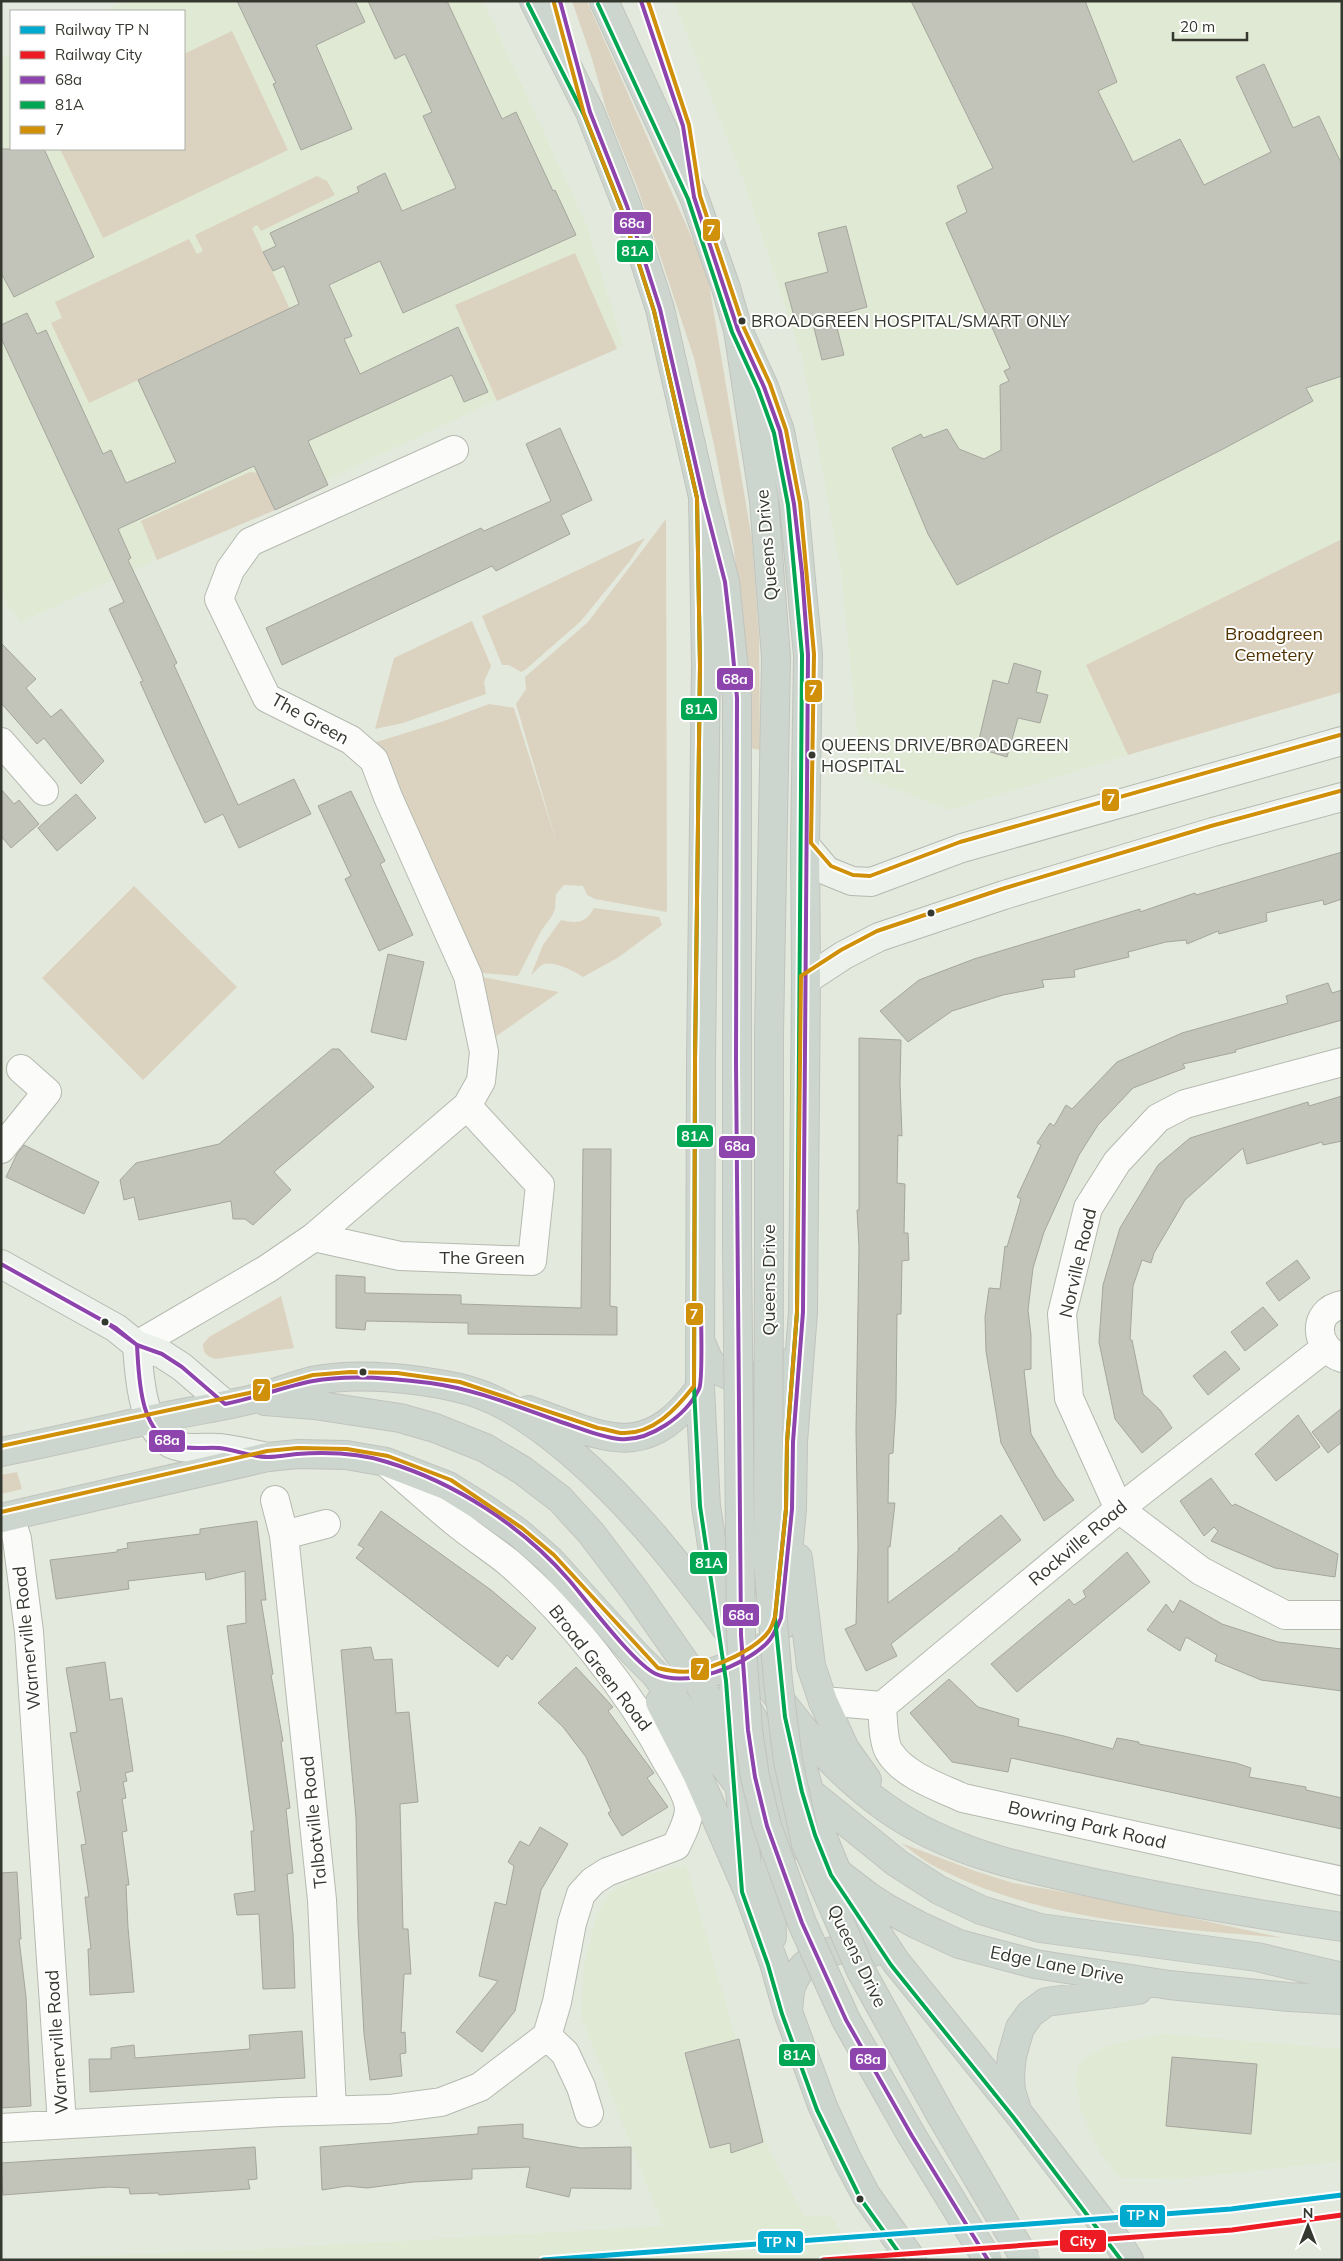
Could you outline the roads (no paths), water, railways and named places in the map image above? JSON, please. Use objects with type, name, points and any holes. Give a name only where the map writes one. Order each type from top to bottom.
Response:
[{"type":"highway","name":"Queens Drive","points":[[534,1],[590,112],[627,206],[660,309],[703,497],[725,582],[737,698],[737,1244],[741,1635],[748,1730],[755,1777],[767,1826],[802,1923],[846,2020],[912,2136],[988,2260]]},
{"type":"highway","name":"Queens Drive","points":[[604,1],[694,197],[738,330],[764,501],[776,658],[769,1034],[768,1561],[778,1681],[787,1752],[806,1844],[861,1971],[943,2119],[1026,2260]]},
{"type":"highway","points":[[738,330],[764,388],[780,431],[794,504],[808,655],[805,845],[806,980],[803,1312],[792,1442],[792,1509],[781,1618],[791,1716],[791,1808],[773,1858],[771,1907],[774,1963]]},
{"type":"highway","points":[[703,497],[706,665],[701,1060],[702,1251],[700,1388],[706,1506],[725,1627],[737,1668],[791,1808],[897,1863],[939,1890],[981,1910],[1040,1928],[1257,1957],[1342,1977]]},
{"type":"highway","points":[[700,1340],[710,1361],[722,1373],[744,1378],[761,1377],[777,1372],[789,1361],[800,1346]]},
{"type":"highway","points":[[1,1452],[238,1402],[314,1381],[350,1378],[396,1378],[459,1388],[597,1434],[620,1438],[640,1437],[656,1431],[684,1409],[700,1388]]},
{"type":"highway","points":[[496,1399],[532,1423],[597,1475],[670,1556],[725,1627]]},
{"type":"highway","points":[[238,1402],[314,1405],[400,1418],[435,1428],[485,1448],[522,1470],[560,1499],[591,1533],[635,1591],[695,1677],[720,1722],[734,1740],[791,1808],[821,1833],[837,1872],[896,1962],[1018,2114],[1124,2252]]},
{"type":"highway","name":"Edge Lane Drive","points":[[6,1518],[268,1457],[298,1454],[346,1455],[386,1462],[448,1486],[519,1533],[550,1560],[634,1654],[655,1674],[738,1784],[791,1808],[837,1872],[888,1909],[959,1944],[1035,1964],[1169,1986]]},
{"type":"highway","points":[[792,1509],[811,1666],[823,1701],[845,1749],[881,1804]]},
{"type":"highway","points":[[655,1674],[673,1678],[695,1677],[737,1668],[766,1645],[776,1633],[781,1618]]},
{"type":"highway","points":[[634,1654],[697,1774],[748,1891],[774,1963],[788,2012],[823,2107],[866,2195],[912,2260]]},
{"type":"highway","points":[[737,1668],[791,1716],[830,1762],[881,1804]]},
{"type":"highway","points":[[737,1668],[734,1740],[745,1837],[748,1891]]},
{"type":"highway","points":[[791,1808],[834,1787],[850,1789],[881,1804],[929,1834],[979,1856],[1023,1868],[1198,1905],[1342,1927]]},
{"type":"highway","points":[[788,2012],[792,1987],[800,1972],[812,1960],[828,1952],[841,1948],[861,1948],[879,1953],[896,1962]]},
{"type":"highway","points":[[1018,2114],[1011,2091],[1012,2056],[1020,2028],[1030,2014],[1046,2002],[1169,1986],[1342,2000]]},
{"type":"street","name":"The Green","points":[[137,1345],[267,1269],[314,1237],[467,1106],[481,1081],[484,1052],[468,976],[452,935],[388,797],[374,760],[352,740],[267,698],[220,599],[230,570],[250,542],[454,450]]},
{"type":"street","points":[[805,845],[827,871],[852,880],[871,882],[962,848],[1342,741]]},
{"type":"street","points":[[1,742],[44,791]]},
{"type":"street","points":[[806,980],[844,954],[880,937],[977,904],[1213,832],[1342,797]]},
{"type":"street","name":"Norville Road","points":[[1342,1062],[1185,1104],[1158,1118],[1117,1162],[1088,1208],[1062,1314],[1069,1398],[1119,1509],[1201,1570],[1285,1615],[1342,1615]]},
{"type":"street","points":[[1,1149],[47,1092],[21,1069]]},
{"type":"street","name":"The Green","points":[[314,1237],[400,1256],[532,1261],[540,1185],[467,1106]]},
{"type":"street","points":[[1,1264],[116,1328],[137,1345],[162,1354],[238,1402]]},
{"type":"street","name":"Rockville Road","points":[[882,1706],[1119,1509],[1334,1353],[1320,1332],[1321,1323],[1331,1310],[1342,1305]]},
{"type":"street","points":[[137,1345],[140,1383],[150,1420],[164,1439],[180,1447],[220,1448],[268,1457]]},
{"type":"street","name":"Broad Green Road","points":[[386,1462],[463,1529],[506,1561],[562,1617],[628,1698],[656,1740],[682,1790],[689,1809],[686,1824],[676,1846],[607,1872],[593,1881],[581,1894],[572,1923],[557,2002],[547,2036]]},
{"type":"street","name":"Talbotville Road","points":[[275,1500],[284,1535],[322,1900],[332,2110]]},
{"type":"street","name":"Warnerville Road","points":[[6,1518],[16,1539],[29,1632],[62,2124],[332,2110],[389,2109],[441,2102],[480,2088],[547,2036]]},
{"type":"street","points":[[284,1535],[326,1524]]},
{"type":"street","points":[[823,1701],[882,1706]]},
{"type":"street","name":"Bowring Park Road","points":[[882,1706],[889,1752],[906,1769],[934,1785],[963,1798],[1342,1881]]},
{"type":"street","points":[[547,2036],[565,2053],[581,2087],[588,2113]]},
{"type":"street","points":[[1,2128],[62,2124]]},
{"type":"rail line","name":"City","points":[[823,2260],[1232,2230],[1342,2215]]},
{"type":"place","name":"BROADGREEN HOSPITAL/SMART ONLY","points":[[742,321]]},
{"type":"place","name":"QUEENS DRIVE/BROADGREEN HOSPITAL","points":[[812,755]]},
{"type":"park label","name":"Broadgreen Cemetery","points":[[1274,644]]}]
